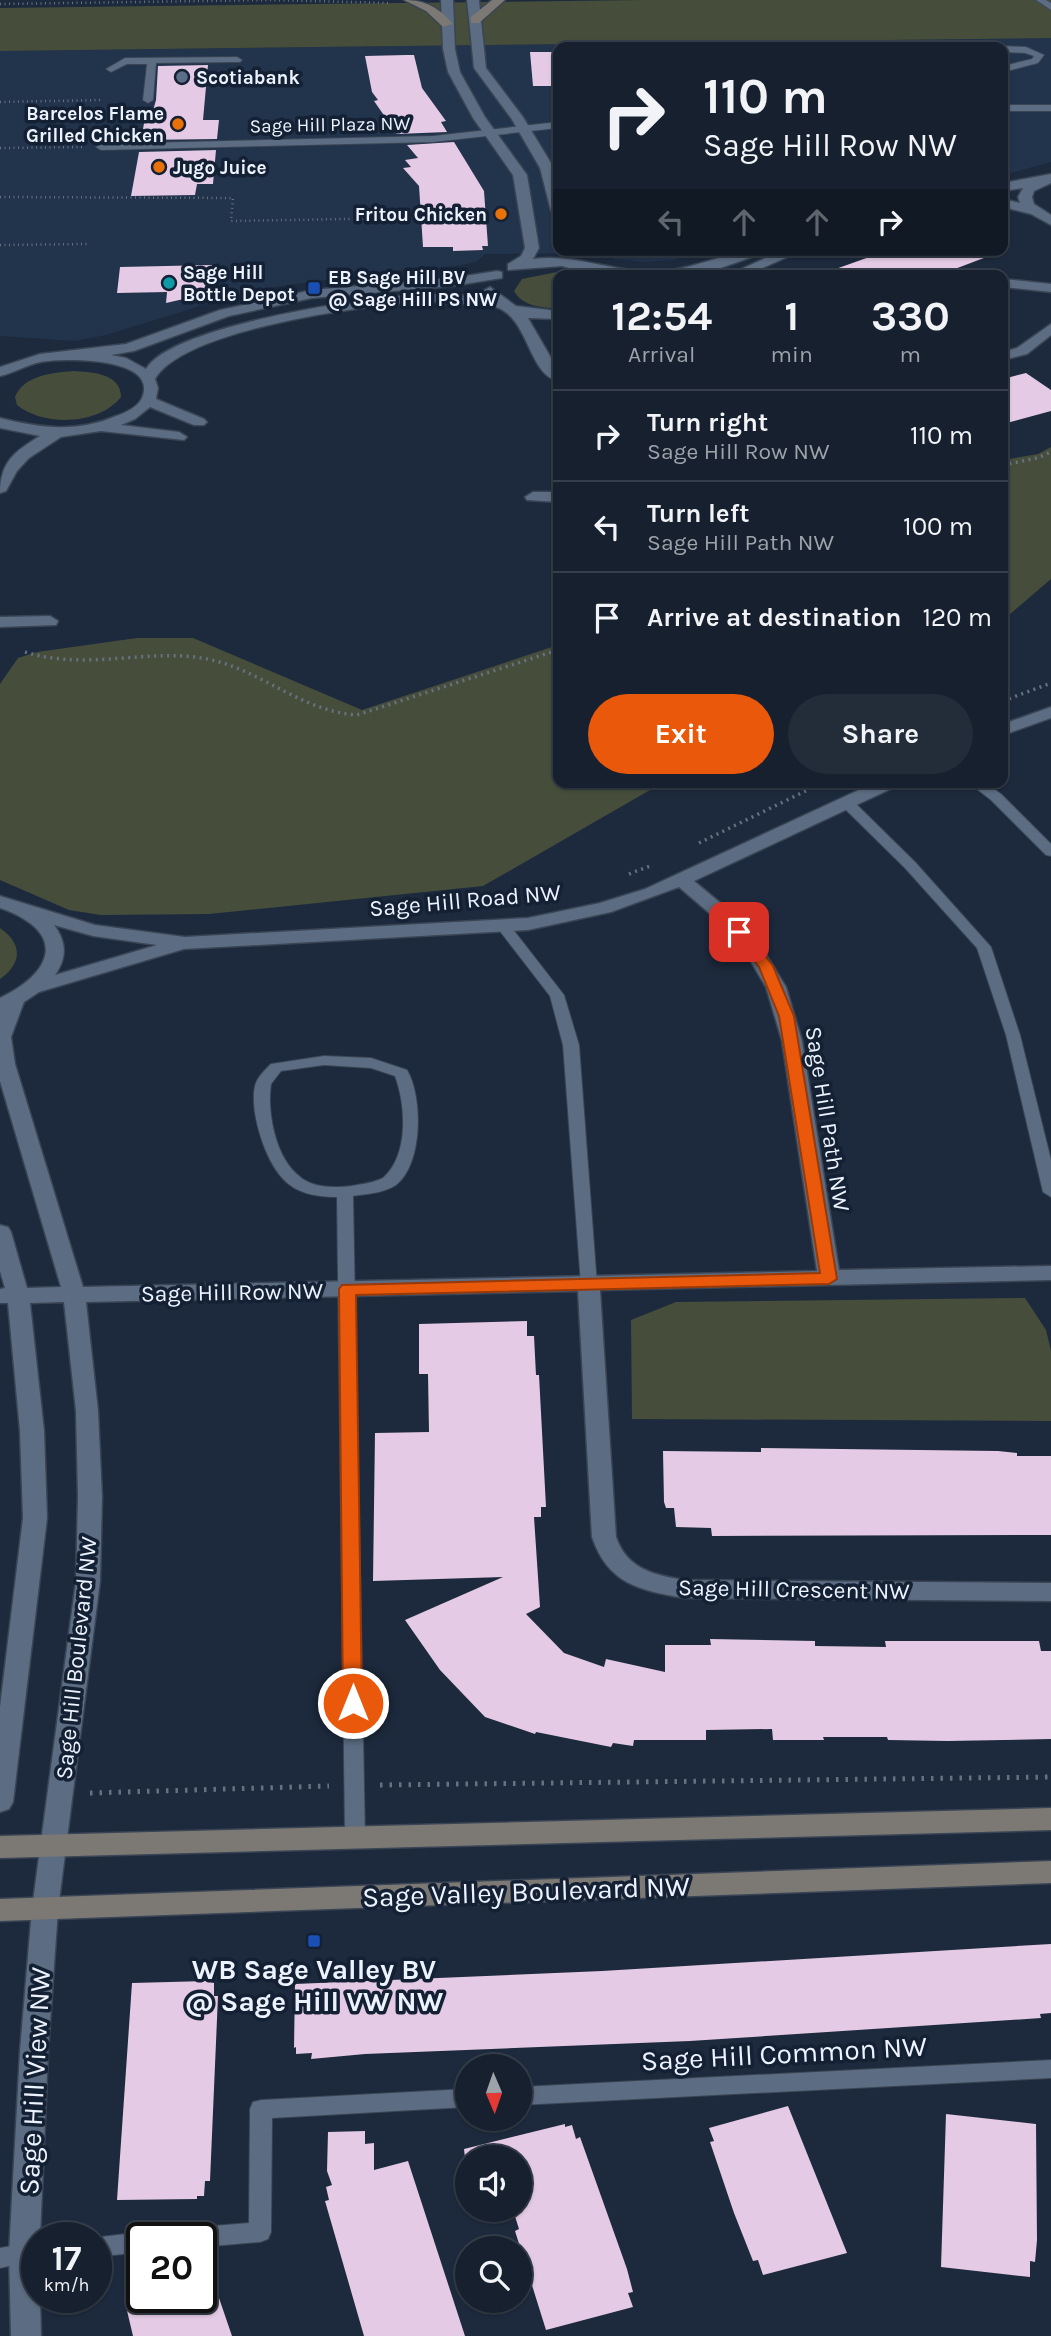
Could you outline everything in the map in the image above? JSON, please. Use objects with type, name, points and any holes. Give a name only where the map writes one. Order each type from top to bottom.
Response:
[{"type":"street","points":[[410,0],[430,9],[447,24]]},
{"type":"street","points":[[0,356],[42,358],[129,348],[225,313],[312,294],[497,275],[527,258],[532,248],[520,176],[489,132],[454,72],[447,24],[447,0]]},
{"type":"street","points":[[473,0],[480,68],[524,129],[547,168],[553,191]]},
{"type":"street","points":[[475,20],[499,0]]},
{"type":"street","points":[[1008,186],[1045,180]]},
{"type":"street","points":[[1032,210],[1025,197],[1029,189],[1045,180]]},
{"type":"street","points":[[1008,204],[1032,210],[1051,221]]},
{"type":"street","points":[[575,256],[596,270]]},
{"type":"street","points":[[693,270],[741,256]]},
{"type":"street","points":[[745,270],[781,256]]},
{"type":"street","points":[[513,267],[549,262],[596,270]]},
{"type":"street","points":[[497,275],[489,288],[498,302]]},
{"type":"street","points":[[1008,284],[1051,288]]},
{"type":"street","points":[[148,378],[156,364],[186,348],[238,328],[324,310],[427,299],[498,302],[517,311],[553,315]]},
{"type":"street","points":[[517,311],[553,373]]},
{"type":"street","points":[[1008,355],[1022,351],[1051,328]]},
{"type":"street","points":[[0,423],[22,430],[58,433],[101,427],[130,416],[148,401],[152,389],[148,378],[138,369],[122,362],[81,355]]},
{"type":"street","points":[[0,372],[42,358]]},
{"type":"street","points":[[148,401],[199,422]]},
{"type":"street","points":[[101,427],[179,437]]},
{"type":"street","points":[[0,488],[7,471],[18,457],[58,433]]},
{"type":"street","points":[[533,497],[553,496]]},
{"type":"street","points":[[0,622],[50,621]]},
{"type":"street","points":[[1008,728],[1051,712]]},
{"type":"street","name":"Sage Hill Road NW","points":[[1,901],[93,930],[185,943],[503,926],[604,908],[682,880],[878,788]]},
{"type":"street","name":"Sage Hill Path NW","points":[[682,880],[729,920],[750,944],[766,966],[780,996],[792,1041],[829,1279]]},
{"type":"street","name":"Sage Hill Boulevard NW","points":[[27,911],[45,922],[54,938],[56,954],[50,972],[16,998],[1,1037],[5,1064],[74,1295],[87,1411],[88,1581],[45,1909]]},
{"type":"street","name":"Sage Hill Road NW","points":[[16,998],[185,943]]},
{"type":"street","points":[[0,1232],[32,1431],[35,1518],[0,1802]]},
{"type":"street","name":"Sage Hill Row NW","points":[[9,1296],[1051,1273]]},
{"type":"street","name":"Sage Hill Crescent NW","points":[[589,1284],[604,1536],[607,1550],[627,1574],[642,1581],[684,1589],[1051,1592]]},
{"type":"street","points":[[0,1847],[1051,1819]]},
{"type":"street","name":"Sage Valley Boulevard NW","points":[[0,1910],[1051,1872]]},
{"type":"street","name":"Sage Hill View NW","points":[[26,2336],[20,2254],[45,1909]]},
{"type":"lane","points":[[1040,0],[1051,7]]},
{"type":"lane","points":[[1008,49],[1026,50],[1039,55],[1035,61],[1008,68]]},
{"type":"lane","points":[[111,69],[125,61],[237,60]]},
{"type":"lane","points":[[148,100],[152,61]]},
{"type":"lane","points":[[1008,108],[1051,108]]},
{"type":"lane","name":"Sage Hill Plaza NW","points":[[102,147],[433,139],[553,126]]},
{"type":"lane","points":[[983,788],[996,797],[1051,852]]},
{"type":"lane","points":[[847,803],[910,865],[984,947],[1013,1035],[1051,1192]]},
{"type":"lane","points":[[503,926],[557,995],[571,1045],[589,1284]]},
{"type":"lane","points":[[349,1058],[382,1063],[402,1073],[408,1084],[408,1153],[402,1169],[389,1182],[345,1192],[317,1192],[291,1180],[271,1146],[260,1103],[264,1081],[276,1067],[349,1058]]},
{"type":"lane","points":[[345,1192],[355,1838]]},
{"type":"lane","name":"Sage Hill Common NW","points":[[532,2095],[1051,2069]]},
{"type":"lane","points":[[217,2236],[260,2232],[261,2109],[455,2099]]},
{"type":"path","points":[[0,4],[270,0],[396,3]]},
{"type":"path","points":[[0,102],[100,100]]},
{"type":"path","points":[[0,148],[102,147]]},
{"type":"path","points":[[0,197],[233,198],[231,221],[401,218]]},
{"type":"path","points":[[0,245],[87,244]]},
{"type":"path","points":[[1008,463],[1037,458],[1051,452]]},
{"type":"path","points":[[25,652],[41,659],[179,657],[213,660],[321,709],[338,714],[357,715],[553,652]]},
{"type":"path","points":[[1008,699],[1051,683]]},
{"type":"path","points":[[690,847],[812,788]]},
{"type":"path","points":[[620,878],[659,862]]},
{"type":"path","points":[[62,1794],[354,1786],[1051,1777]]},
{"type":"shaded area","points":[[1051,38],[1051,162],[1008,174],[1008,42],[728,42]]},
{"type":"shaded area","points":[[553,44],[553,253],[485,254],[476,262],[456,266],[382,272],[281,286],[226,298],[106,335],[75,341],[0,336],[0,51]]},
{"type":"shaded area","points":[[608,256],[689,256],[644,262]]},
{"type":"green space","points":[[644,0],[1051,0],[1051,38],[553,42],[553,44],[0,51],[0,8]]},
{"type":"green space","points":[[553,273],[553,308],[539,307],[522,300],[514,291],[522,279]]},
{"type":"green space","points":[[73,371],[96,373],[111,378],[120,389],[121,397],[99,413],[71,420],[42,417],[17,405],[15,397],[25,384],[48,374]]},
{"type":"green space","points":[[1051,447],[1051,579],[1008,616],[1008,459],[1038,454]]},
{"type":"green space","points":[[137,638],[193,638],[362,710],[553,647],[553,788],[654,788],[483,886],[209,914],[101,915],[69,910],[0,880],[0,684],[18,658],[37,652]]},
{"type":"green space","points":[[0,928],[13,940],[17,953],[13,966],[0,979]]},
{"type":"green space","points":[[1025,1298],[1046,1330],[1051,1351],[1051,1421],[632,1419],[631,1320],[676,1302]]},
{"type":"building","points":[[530,52],[553,52],[553,86],[533,86]]},
{"type":"building","points":[[414,55],[422,88],[446,121],[441,122],[447,132],[397,134],[374,101],[378,100],[372,92],[365,56]]},
{"type":"building","points":[[208,65],[203,120],[219,120],[217,139],[141,140],[145,118],[151,118],[156,100],[158,66]]},
{"type":"building","points":[[454,142],[484,191],[488,246],[482,246],[483,250],[453,251],[453,247],[423,247],[419,186],[403,168],[411,167],[405,160],[418,158],[407,145]]},
{"type":"building","points":[[216,150],[213,184],[197,184],[195,195],[131,196],[139,152]]},
{"type":"building","points":[[872,256],[989,256],[952,270],[833,270]]},
{"type":"building","name":"Sage Hill Bottle Depot","points":[[212,265],[210,293],[166,303],[167,292],[117,293],[120,267]]},
{"type":"building","points":[[1026,373],[1051,390],[1051,411],[1008,423],[1008,378]]},
{"type":"building","points":[[527,1321],[527,1336],[534,1336],[536,1375],[539,1375],[546,1507],[541,1507],[541,1517],[534,1517],[540,1607],[526,1614],[564,1653],[604,1667],[606,1659],[665,1672],[665,1645],[711,1645],[710,1639],[815,1641],[815,1646],[886,1647],[885,1641],[1039,1641],[1041,1651],[1051,1651],[1051,1739],[948,1741],[823,1737],[824,1740],[773,1740],[772,1729],[706,1730],[706,1740],[634,1740],[633,1746],[613,1743],[611,1747],[536,1732],[535,1734],[485,1717],[440,1670],[405,1620],[503,1577],[373,1581],[375,1433],[429,1432],[428,1374],[419,1374],[419,1324]]},
{"type":"building","points":[[761,1448],[998,1451],[1017,1453],[1017,1456],[1051,1456],[1051,1535],[712,1536],[711,1528],[676,1527],[674,1508],[666,1508],[664,1502],[663,1451],[761,1452]]},
{"type":"building","points":[[1051,1944],[1051,2013],[1040,2014],[1041,2018],[690,2041],[365,2054],[311,2059],[312,2053],[296,2054],[296,2047],[294,2048],[295,1984],[602,1971]]},
{"type":"building","points":[[132,1983],[214,1983],[214,1996],[218,1996],[210,2181],[205,2181],[204,2196],[197,2196],[197,2199],[117,2200]]},
{"type":"building","points":[[788,2106],[847,2253],[763,2275],[758,2260],[753,2261],[734,2213],[710,2142],[714,2141],[709,2128]]},
{"type":"building","points":[[946,2114],[1036,2124],[1037,2240],[1035,2262],[1030,2261],[1030,2277],[941,2267]]},
{"type":"building","points":[[565,2124],[565,2127],[572,2125],[576,2139],[580,2137],[627,2269],[633,2292],[628,2293],[633,2307],[546,2330],[532,2285],[532,2236],[517,2236],[515,2231],[519,2229],[517,2222],[532,2222],[532,2145],[480,2145]]},
{"type":"building","points":[[365,2131],[365,2144],[374,2143],[374,2170],[408,2161],[455,2305],[455,2313],[458,2313],[465,2336],[364,2336],[325,2201],[329,2200],[326,2187],[332,2185],[327,2171],[328,2132]]},
{"type":"building","points":[[219,2298],[232,2336],[133,2336],[128,2313],[217,2313]]},
{"type":"place","name":"Scotiabank","points":[[182,77]]},
{"type":"place","name":"Barcelos Flame Grilled Chicken","points":[[178,124]]},
{"type":"place","name":"Jugo Juice","points":[[159,167]]},
{"type":"place","name":"Fritou Chicken","points":[[501,214]]},
{"type":"place","name":"Sage Hill Bottle Depot","points":[[169,283]]},
{"type":"place","name":"EB Sage Hill BV @ Sage Hill PS NW","points":[[314,288]]},
{"type":"place","name":"WB Sage Valley BV @ Sage Hill VW NW","points":[[314,1941]]},
{"type":"route","points":[[353,1703],[348,1289],[829,1279],[786,1016],[766,966],[739,932]]}]
